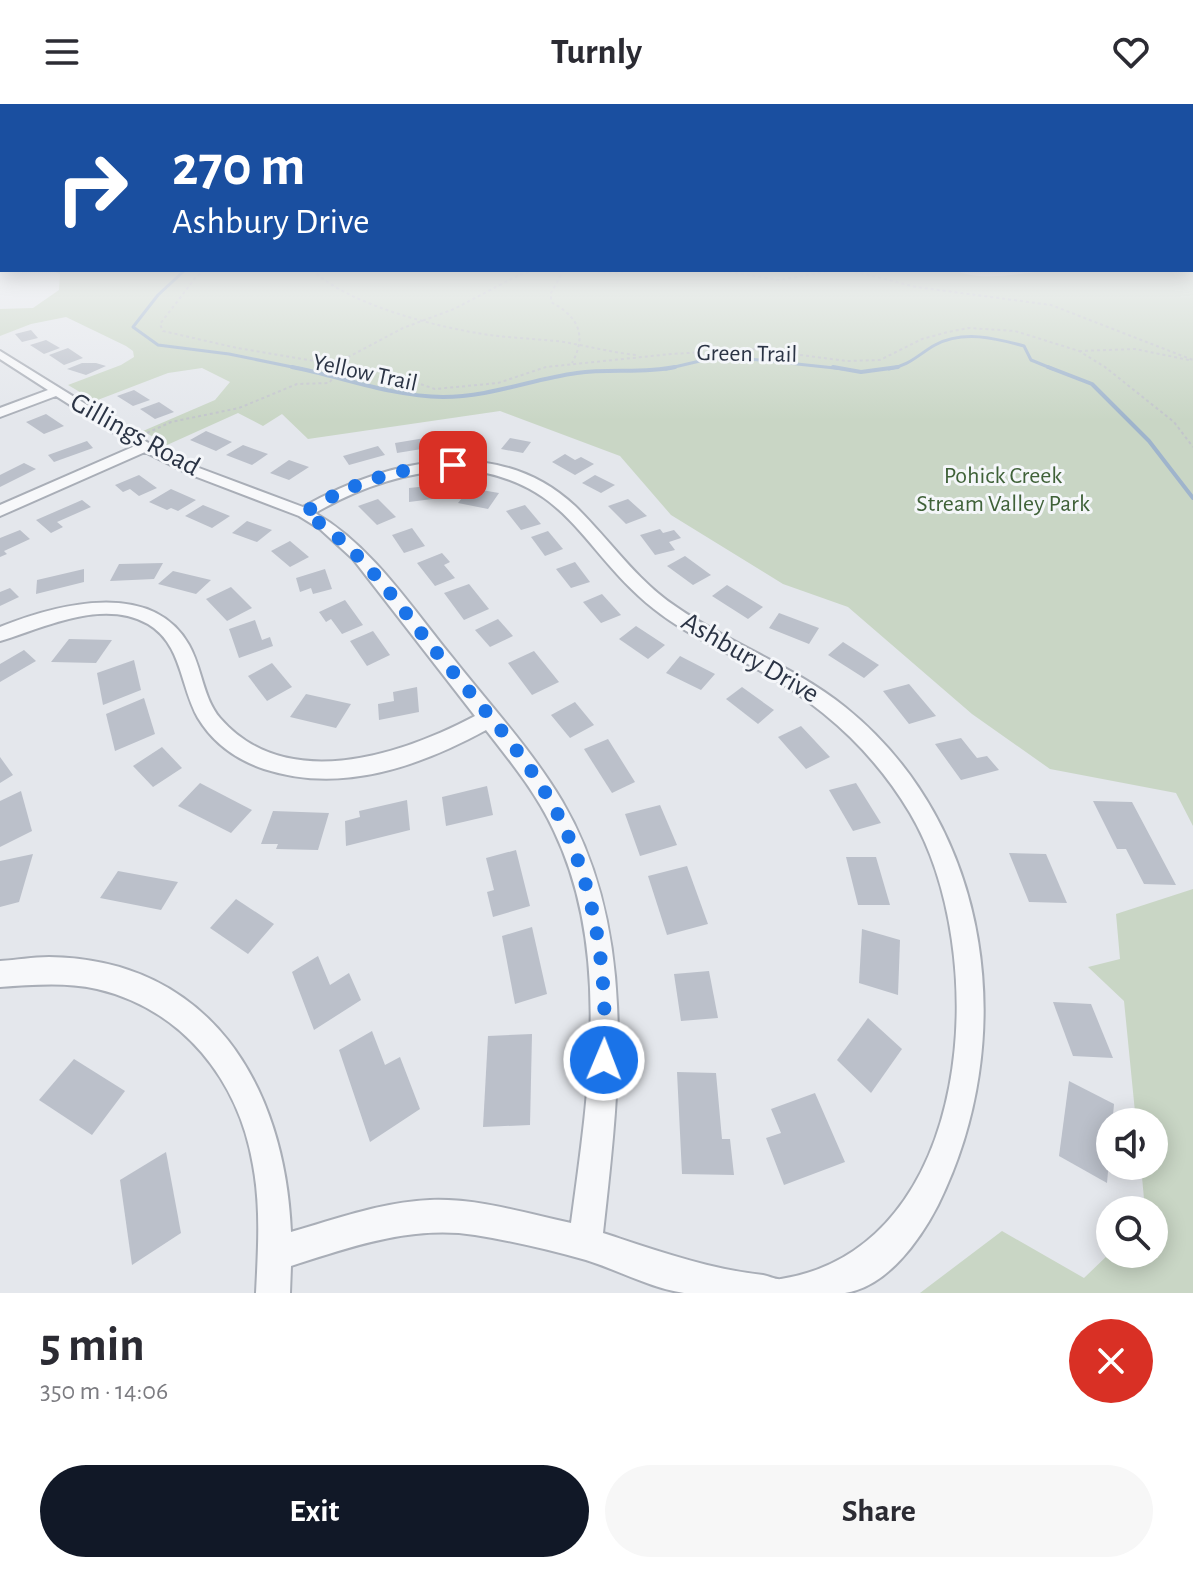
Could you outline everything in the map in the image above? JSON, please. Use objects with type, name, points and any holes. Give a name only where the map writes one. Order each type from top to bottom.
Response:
[{"type":"street","name":"Gillings Road","points":[[0,354],[140,443],[194,471],[304,513],[326,526],[359,555],[522,758],[548,797],[571,842],[589,896],[602,962],[605,1034],[601,1110],[585,1243]]},
{"type":"street","points":[[0,413],[57,391]]},
{"type":"street","points":[[0,511],[140,443]]},
{"type":"street","name":"Ashbury Drive","points":[[304,513],[358,484],[412,468],[478,467],[528,480],[559,500],[628,576],[660,605],[700,631],[798,683],[836,710],[887,762],[924,817],[954,886],[971,960],[974,1014],[969,1072],[955,1130],[930,1188],[887,1251],[853,1276],[828,1286],[790,1293]]},
{"type":"street","points":[[0,634],[51,616],[86,610],[132,612],[154,619],[177,639],[196,694],[214,726],[242,749],[281,764],[329,770],[380,764],[439,744],[489,718]]},
{"type":"street","points":[[0,974],[68,971],[129,984],[181,1011],[206,1032],[227,1058],[256,1117],[269,1164],[275,1254],[273,1293]]},
{"type":"street","points":[[275,1254],[365,1226],[429,1216],[473,1218],[585,1243],[676,1273],[745,1291],[768,1293]]},
{"type":"path","name":"Yellow Trail","points":[[172,309],[160,324],[163,331],[237,348],[387,373],[435,389],[498,383],[546,367],[645,356]]},
{"type":"path","points":[[396,309],[477,333],[570,343],[594,351],[645,356]]},
{"type":"path","points":[[336,364],[453,309]]},
{"type":"path","points":[[562,309],[573,317],[578,330],[577,356],[572,363]]},
{"type":"path","name":"Green Trail","points":[[1062,309],[1193,361]]},
{"type":"path","name":"Green Trail","points":[[645,356],[754,349],[847,361],[880,360],[922,339],[969,328],[1015,331],[1079,351],[1105,367],[1174,422],[1193,447]]},
{"type":"path","name":"Green Trail","points":[[1079,351],[1122,346],[1152,349],[1193,361]]},
{"type":"path","points":[[140,443],[171,422],[239,408],[297,384],[329,383],[340,369],[351,366]]},
{"type":"green space","name":"Pohick Creek Stream Valley Park","points":[[0,309],[1193,309],[1193,826],[1176,793],[1050,769],[972,714],[848,607],[783,584],[671,515],[620,456],[500,411],[308,439],[282,414],[263,426],[238,413],[167,445],[143,431],[215,400],[230,382],[202,368],[168,373],[95,401],[68,385],[134,357],[133,351],[126,346],[66,317],[31,324],[0,336]]},
{"type":"green space","points":[[1193,889],[1193,1293],[920,1293],[1002,1231],[1084,1278],[1096,1266],[1168,1268],[1168,1196],[1144,1196],[1142,1180],[1168,1180],[1168,1108],[1135,1108],[1124,1001],[1088,967],[1120,959],[1116,914]]},
{"type":"building","points":[[31,330],[38,338],[22,342],[15,334]]},
{"type":"building","points":[[46,340],[60,348],[44,354],[30,345]]},
{"type":"building","points":[[68,348],[83,358],[64,365],[49,355]]},
{"type":"building","points":[[82,363],[106,366],[86,375],[67,369]]},
{"type":"building","points":[[134,390],[150,400],[133,406],[117,396]]},
{"type":"building","points":[[159,402],[174,412],[155,419],[140,409]]},
{"type":"building","points":[[46,414],[64,426],[44,434],[26,422]]},
{"type":"building","points":[[206,431],[232,442],[216,451],[190,440]]},
{"type":"building","points":[[462,432],[482,436],[479,447],[445,446],[449,435],[461,435]]},
{"type":"building","points":[[431,437],[434,447],[397,453],[395,443]]},
{"type":"building","points":[[510,438],[531,442],[523,453],[501,449]]},
{"type":"building","points":[[87,441],[93,448],[54,462],[48,455]]},
{"type":"building","points":[[243,445],[268,454],[252,465],[226,455]]},
{"type":"building","points":[[378,446],[385,455],[349,465],[343,456]]},
{"type":"building","points":[[565,454],[575,460],[581,457],[594,464],[575,475],[552,462]]},
{"type":"building","points":[[289,460],[309,467],[289,480],[270,473]]},
{"type":"building","points":[[24,463],[36,469],[0,487],[0,475]]},
{"type":"building","points":[[139,475],[157,488],[139,496],[130,489],[123,492],[115,485]]},
{"type":"building","points":[[595,475],[615,485],[601,493],[582,483]]},
{"type":"building","points":[[447,484],[448,497],[409,502],[409,488]]},
{"type":"building","points":[[470,488],[499,493],[488,509],[458,503]]},
{"type":"building","points":[[171,489],[196,500],[178,511],[149,502]]},
{"type":"building","points":[[378,499],[396,517],[377,525],[358,506]]},
{"type":"building","points":[[628,499],[647,516],[626,524],[608,506]]},
{"type":"building","points":[[82,500],[91,507],[57,522],[63,527],[51,533],[36,520]]},
{"type":"building","points":[[203,505],[230,516],[212,528],[185,516]]},
{"type":"building","points":[[525,505],[541,524],[521,530],[506,511]]},
{"type":"building","points":[[247,521],[272,530],[257,542],[232,533]]},
{"type":"building","points":[[412,528],[425,546],[404,553],[392,535]]},
{"type":"building","points":[[660,529],[663,533],[674,530],[681,538],[669,542],[675,550],[655,555],[640,535]]},
{"type":"building","points":[[20,530],[30,539],[4,551],[7,554],[0,557],[0,538]]},
{"type":"building","points":[[548,531],[563,549],[545,556],[531,537]]},
{"type":"building","points":[[290,541],[309,557],[290,567],[271,551]]},
{"type":"building","points":[[442,553],[450,562],[444,565],[455,578],[435,586],[417,563]]},
{"type":"building","points":[[685,556],[711,575],[693,585],[667,566]]},
{"type":"building","points":[[575,562],[590,582],[571,588],[556,569]]},
{"type":"building","points":[[163,563],[154,579],[110,581],[119,564]]},
{"type":"building","points":[[84,569],[84,582],[36,594],[37,580]]},
{"type":"building","points":[[325,569],[332,589],[313,594],[311,588],[300,592],[296,578]]},
{"type":"building","points":[[173,571],[211,580],[196,594],[158,584]]},
{"type":"building","points":[[469,584],[489,609],[464,620],[444,593]]},
{"type":"building","points":[[727,585],[763,607],[748,619],[712,596]]},
{"type":"building","points":[[231,587],[252,608],[227,621],[206,599]]},
{"type":"building","points":[[10,588],[19,597],[0,606],[0,592]]},
{"type":"building","points":[[602,594],[621,615],[601,623],[583,602]]},
{"type":"building","points":[[345,600],[363,625],[342,634],[331,619],[326,622],[319,612]]},
{"type":"building","points":[[779,613],[819,628],[809,644],[769,628]]},
{"type":"building","points":[[498,619],[513,636],[490,647],[475,630]]},
{"type":"building","points":[[255,620],[262,640],[270,637],[273,646],[239,658],[229,629]]},
{"type":"building","points":[[636,626],[665,645],[648,659],[619,639]]},
{"type":"building","points":[[373,631],[390,655],[367,666],[350,641]]},
{"type":"building","points":[[69,639],[112,640],[96,663],[51,662]]},
{"type":"building","points":[[843,642],[879,665],[864,678],[828,655]]},
{"type":"building","points":[[24,650],[36,661],[0,682],[0,664]]},
{"type":"building","points":[[534,651],[559,682],[532,695],[508,663]]},
{"type":"building","points":[[680,656],[715,674],[701,690],[666,673]]},
{"type":"building","points":[[134,660],[141,690],[103,705],[97,673]]},
{"type":"building","points":[[272,663],[292,687],[267,701],[248,676]]},
{"type":"building","points":[[909,684],[936,716],[909,724],[883,691]]},
{"type":"building","points":[[417,687],[419,712],[379,720],[378,704],[394,701],[393,692]]},
{"type":"building","points":[[742,687],[774,710],[758,724],[726,699]]},
{"type":"building","points":[[306,694],[351,704],[336,728],[290,717]]},
{"type":"building","points":[[144,698],[155,734],[115,751],[106,714]]},
{"type":"building","points":[[575,702],[594,725],[570,738],[551,715]]},
{"type":"building","points":[[801,726],[830,757],[806,769],[778,737]]},
{"type":"building","points":[[961,738],[977,758],[987,756],[999,770],[961,780],[935,744]]},
{"type":"building","points":[[608,739],[635,782],[612,793],[584,749]]},
{"type":"building","points":[[162,747],[182,768],[153,787],[133,766]]},
{"type":"building","points":[[0,757],[13,775],[0,783]]},
{"type":"building","points":[[200,783],[252,810],[231,833],[178,806]]},
{"type":"building","points":[[856,783],[881,823],[853,831],[829,790]]},
{"type":"building","points":[[487,786],[493,815],[446,826],[442,797]]},
{"type":"building","points":[[21,791],[32,831],[0,847],[0,801]]},
{"type":"building","points":[[407,800],[410,830],[346,846],[345,821],[360,817],[359,811]]},
{"type":"building","points":[[1093,801],[1132,802],[1176,885],[1144,884],[1126,849],[1117,849]]},
{"type":"building","points":[[660,805],[677,845],[640,856],[625,814]]},
{"type":"building","points":[[273,811],[329,813],[318,850],[276,849],[278,844],[261,844]]},
{"type":"building","points":[[516,850],[530,906],[493,917],[487,892],[494,890],[486,858]]},
{"type":"building","points":[[1009,853],[1046,854],[1067,903],[1029,902]]},
{"type":"building","points":[[33,854],[19,902],[0,907],[0,861]]},
{"type":"building","points":[[846,857],[876,857],[890,905],[858,905]]},
{"type":"building","points":[[687,866],[708,924],[667,935],[648,876]]},
{"type":"building","points":[[118,871],[178,882],[161,910],[100,898]]},
{"type":"building","points":[[236,899],[274,924],[248,954],[210,928]]},
{"type":"building","points":[[532,927],[547,994],[515,1004],[502,936]]},
{"type":"building","points":[[862,929],[900,940],[898,995],[859,983]]},
{"type":"building","points":[[318,956],[330,985],[349,973],[361,1000],[314,1030],[292,972]]},
{"type":"building","points":[[709,971],[718,1018],[681,1021],[674,974]]},
{"type":"building","points":[[1053,1002],[1091,1004],[1113,1058],[1073,1056]]},
{"type":"building","points":[[868,1018],[902,1049],[871,1093],[837,1060]]},
{"type":"building","points":[[372,1031],[385,1065],[400,1057],[420,1109],[370,1142],[339,1050]]},
{"type":"building","points":[[532,1034],[530,1125],[483,1127],[488,1036]]},
{"type":"building","points":[[74,1059],[125,1091],[92,1135],[39,1100]]},
{"type":"building","points":[[677,1072],[716,1073],[722,1139],[730,1139],[734,1175],[682,1174]]},
{"type":"building","points":[[1069,1081],[1114,1104],[1114,1108],[1096,1108],[1096,1177],[1059,1156]]},
{"type":"building","points":[[815,1093],[845,1162],[784,1185],[766,1138],[781,1133],[771,1109]]},
{"type":"building","points":[[166,1152],[181,1233],[132,1265],[120,1180]]},
{"type":"waterway","points":[[147,309],[133,327],[158,345],[229,354],[302,369]]},
{"type":"waterway","points":[[894,368],[946,340],[968,337],[990,338],[1024,346],[1031,360],[1050,368]]},
{"type":"waterway","points":[[674,367],[721,356],[844,369]]},
{"type":"waterway","points":[[292,367],[385,390],[443,397],[477,394],[577,373],[674,367]]},
{"type":"waterway","points":[[666,369],[674,367]]},
{"type":"waterway","points":[[833,367],[861,372],[894,368]]},
{"type":"waterway","points":[[889,369],[894,368]]},
{"type":"waterway","points":[[1050,368],[1092,384],[1149,441],[1193,498]]},
{"type":"route","points":[[453,465],[412,468],[371,478],[304,513],[326,526],[359,555],[522,758],[548,797],[571,842],[589,896],[602,962],[604,1060]]}]
